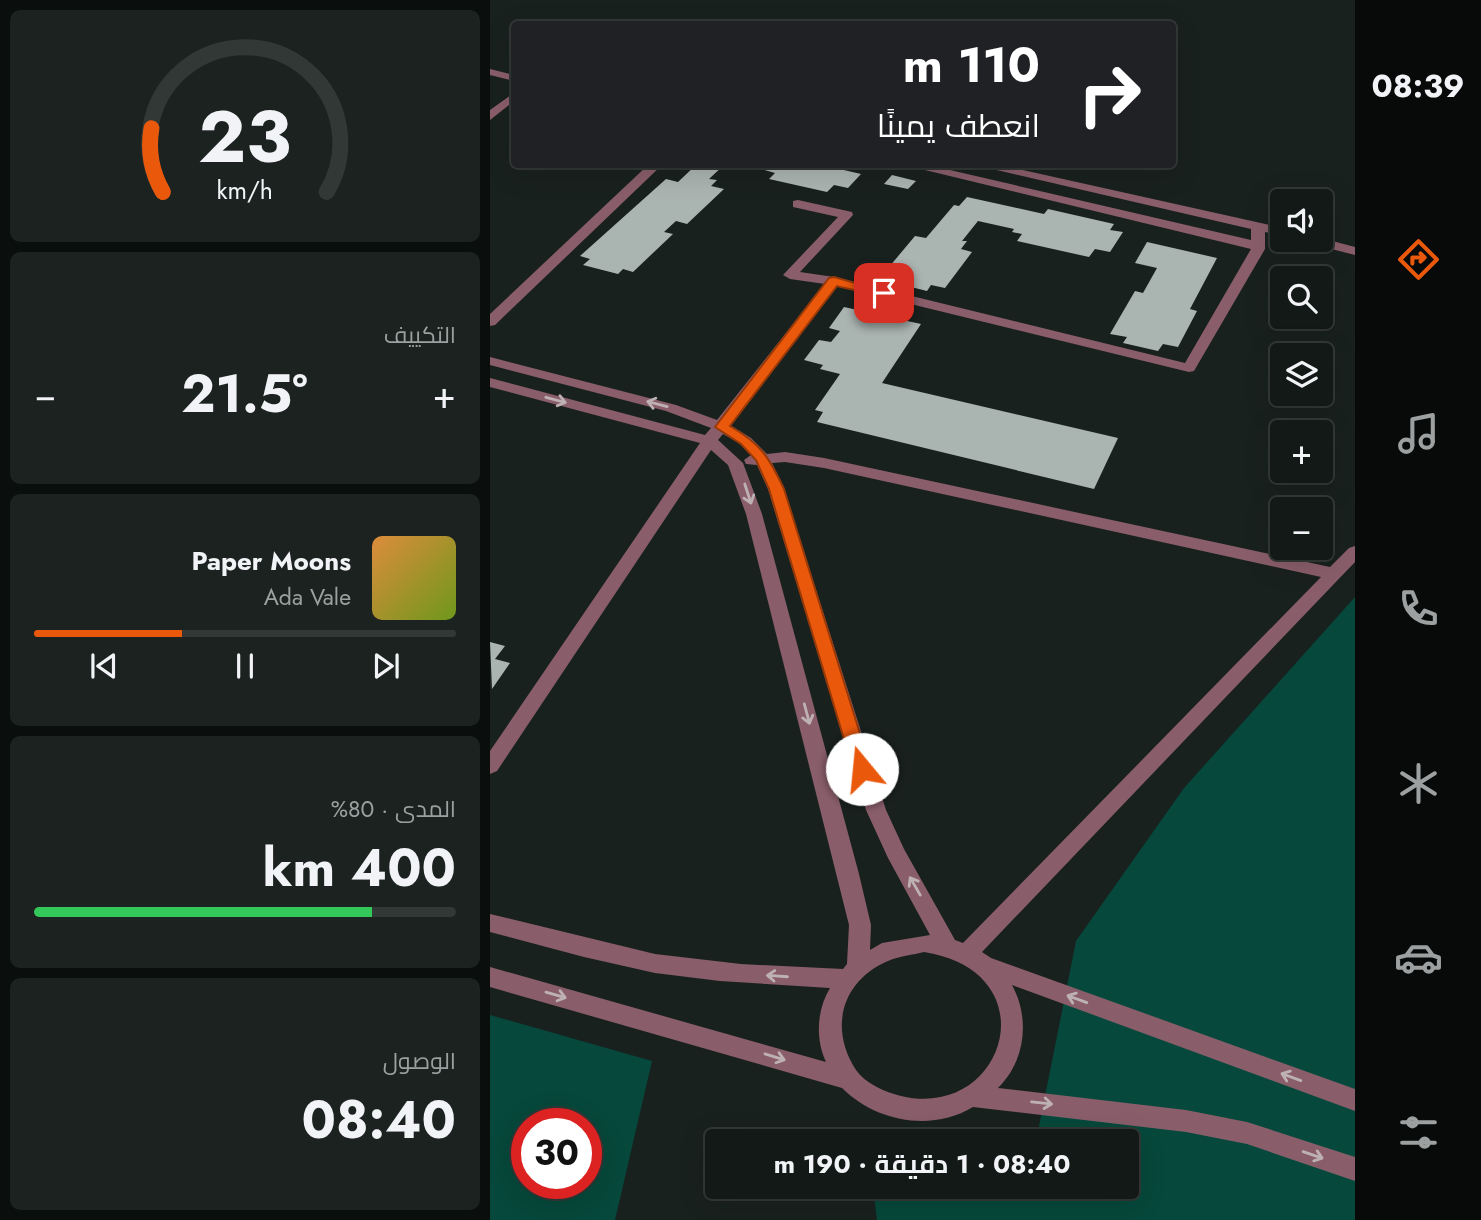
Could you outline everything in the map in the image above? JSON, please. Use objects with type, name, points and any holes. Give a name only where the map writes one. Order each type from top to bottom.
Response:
[{"type":"street","points":[[490,61],[511,65]]},
{"type":"street","points":[[490,72],[511,77]]},
{"type":"street","points":[[490,116],[511,98]]},
{"type":"street","points":[[490,322],[653,168]]},
{"type":"street","points":[[923,168],[1258,245]]},
{"type":"street","points":[[996,168],[1270,228]]},
{"type":"street","points":[[798,204],[847,215],[790,275],[834,281],[1189,368],[1258,245],[1258,225]]},
{"type":"street","points":[[1333,245],[1355,251]]},
{"type":"street","points":[[490,766],[709,442],[834,281]]},
{"type":"street","points":[[490,361],[671,408],[722,427],[746,441],[762,458],[776,489],[876,810],[895,852],[965,955],[1000,983],[1011,1006],[1014,1030],[1008,1055],[995,1078],[974,1096],[950,1107],[922,1111],[894,1108],[869,1096],[848,1079],[834,1055],[828,1029],[833,1003],[852,972],[860,925],[754,514],[735,463],[709,442],[490,382]]},
{"type":"street","points":[[735,463],[762,458],[795,458],[824,463],[1333,575]]},
{"type":"street","points":[[965,955],[1355,552]]},
{"type":"street","points":[[490,923],[598,952],[676,967],[732,973],[852,972],[878,953],[900,945],[924,943],[965,955],[1355,1100]]},
{"type":"street","points":[[490,977],[848,1079]]},
{"type":"street","points":[[974,1096],[1198,1123],[1247,1133],[1355,1169]]},
{"type":"green space","points":[[1355,597],[1355,1220],[877,1220],[874,1199],[1139,1199],[1139,1129],[1038,1129],[1076,941],[1184,788]]},
{"type":"green space","points":[[490,1015],[652,1061],[615,1220],[490,1220]]},
{"type":"building","points":[[693,168],[721,168],[709,179],[717,180],[711,186],[724,189],[687,224],[676,221],[664,232],[673,234],[633,272],[623,269],[618,274],[583,265],[590,259],[580,256],[666,179],[678,182]]},
{"type":"building","points":[[757,168],[835,168],[861,174],[848,188],[834,185],[827,192],[769,179],[775,173]]},
{"type":"building","points":[[892,175],[916,181],[908,189],[884,184]]},
{"type":"building","points":[[967,197],[1044,214],[1048,209],[1114,224],[1110,230],[1123,232],[1110,252],[1095,249],[1089,257],[1017,241],[1022,234],[1012,232],[1014,229],[978,221],[962,241],[967,241],[961,249],[972,252],[945,288],[931,285],[927,291],[891,282],[897,274],[884,273],[915,236],[926,238],[954,205],[959,206]]},
{"type":"building","points":[[1147,242],[1217,258],[1190,309],[1197,311],[1178,347],[1163,344],[1158,351],[1123,343],[1127,337],[1110,334],[1135,291],[1143,293],[1157,268],[1135,263]]},
{"type":"building","points":[[844,307],[921,324],[882,383],[1118,438],[1094,489],[817,422],[823,412],[815,410],[840,374],[820,369],[823,365],[804,360],[819,340],[831,342],[840,331],[829,328]]},
{"type":"building","points":[[490,642],[505,646],[495,659],[510,663],[492,689]]},
{"type":"route","points":[[862,769],[776,489],[762,458],[746,441],[722,427],[834,281],[884,293]]}]
